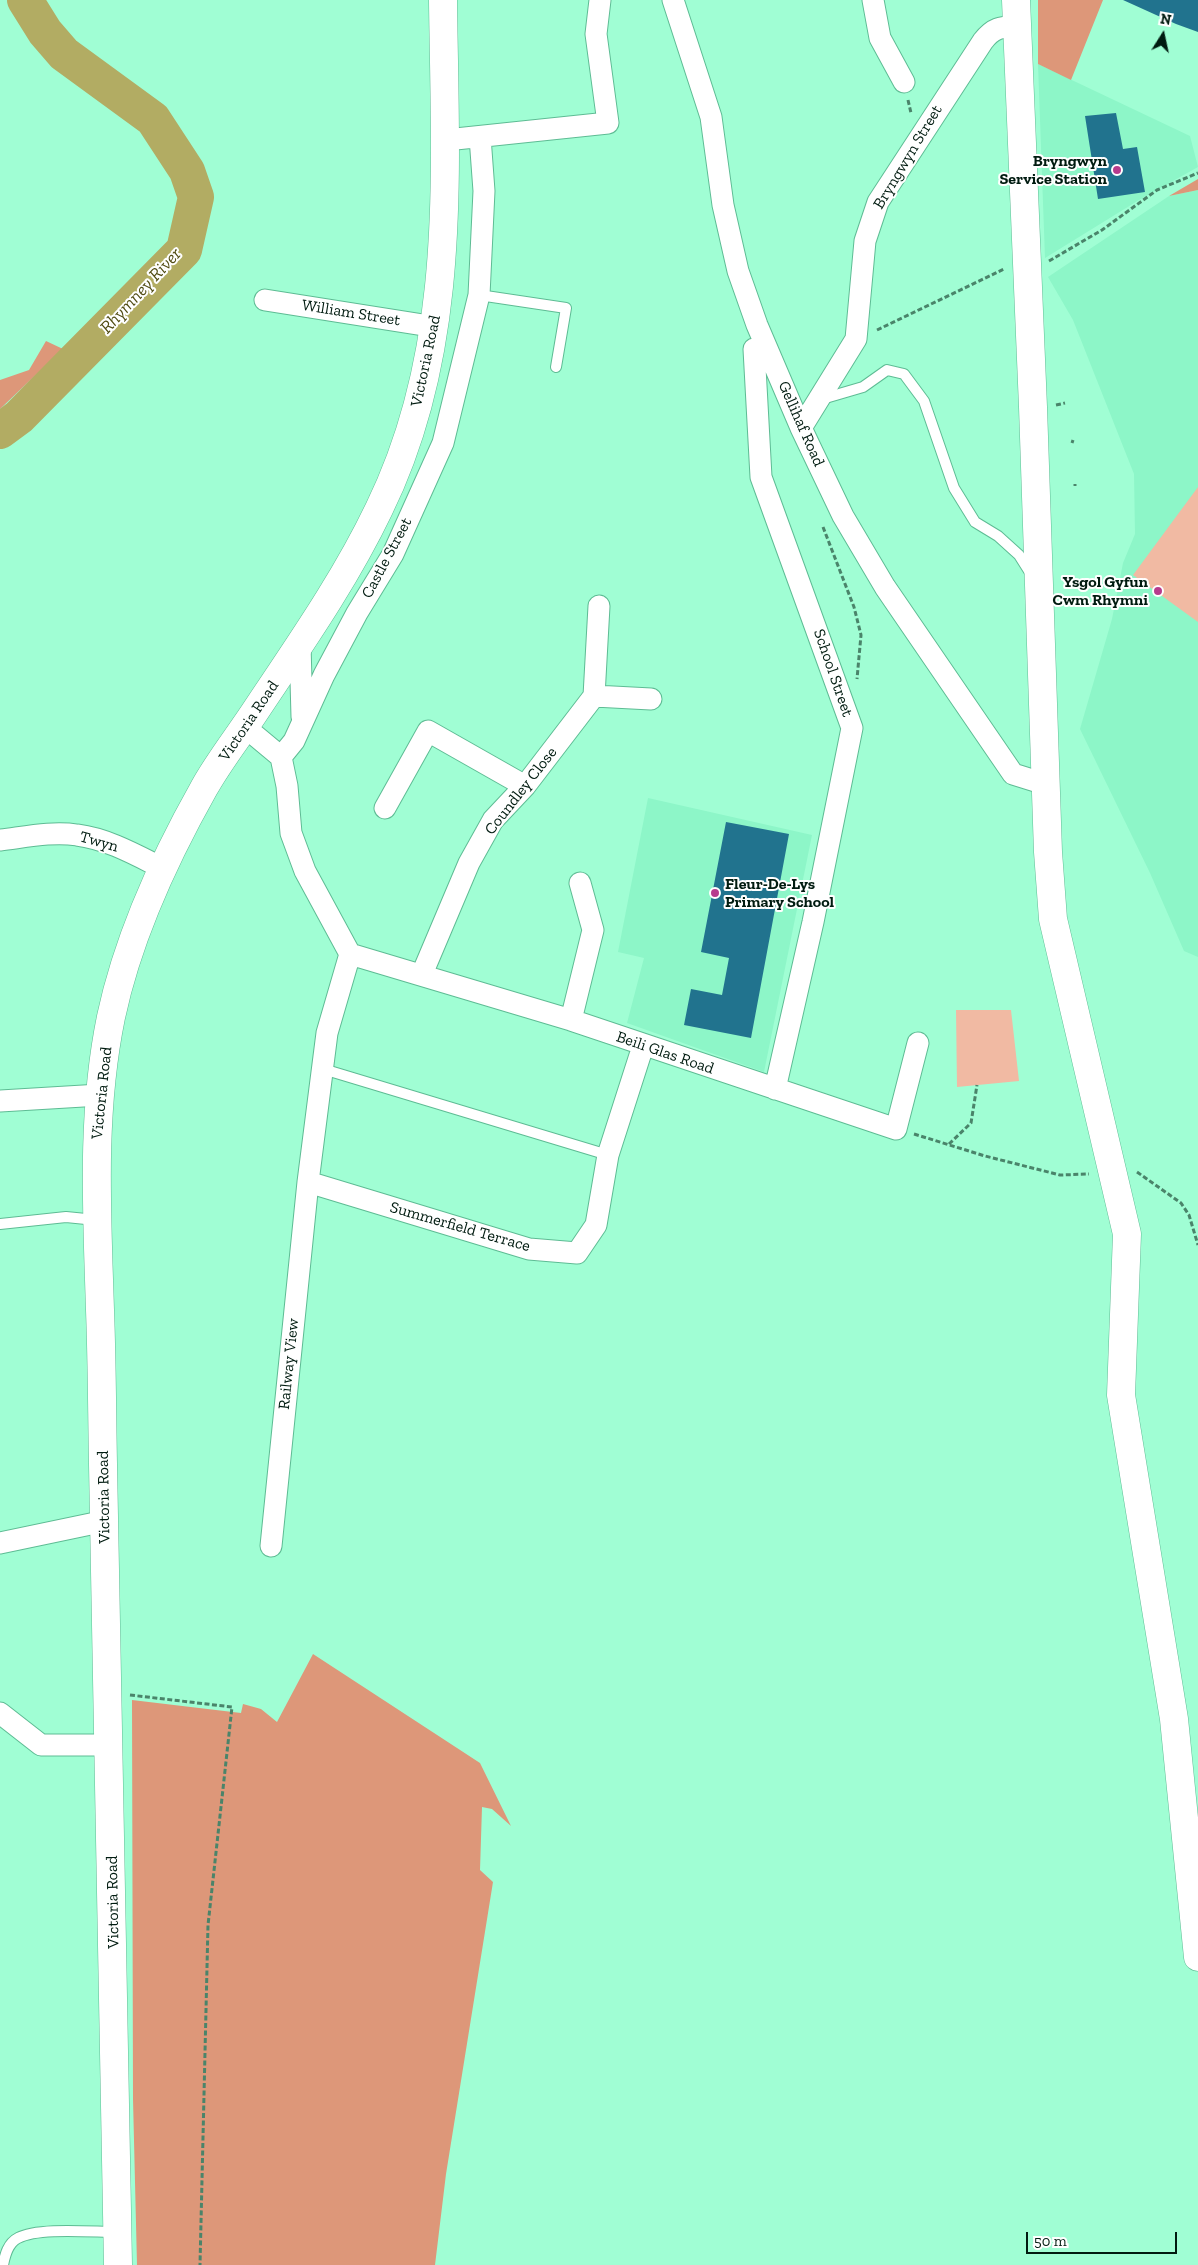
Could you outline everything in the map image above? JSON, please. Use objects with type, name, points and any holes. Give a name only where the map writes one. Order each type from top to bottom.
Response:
[{"type":"main road","name":"Victoria Road","points":[[118,2265],[109,1692],[96,1220],[96,1143],[100,1095],[111,1018],[128,954],[164,868],[205,786],[300,644],[349,566],[382,504],[408,435],[428,370],[436,327],[445,233],[446,140],[443,0]]},
{"type":"main road","points":[[1016,13],[1045,784],[1053,919],[1127,1234],[1121,1395],[1174,1719],[1198,1957]]},
{"type":"street","points":[[446,140],[480,138],[608,123],[596,34],[600,0]]},
{"type":"street","name":"Gellihaf Road","points":[[673,0],[711,117],[723,205],[738,271],[757,325],[801,428],[843,516],[886,588],[1013,774],[1045,784]]},
{"type":"street","points":[[873,0],[880,38],[904,82]]},
{"type":"street","name":"Bryngwyn Street","points":[[801,428],[856,339],[865,241],[878,202],[982,40],[990,31],[1016,13]]},
{"type":"street","name":"Castle Street","points":[[281,758],[294,742],[302,722],[357,613],[393,554],[443,443],[479,295],[484,191],[480,138]]},
{"type":"street","name":"William Street","points":[[265,300],[436,327]]},
{"type":"street","name":"School Street","points":[[754,349],[761,477],[852,728],[813,922],[775,1089]]},
{"type":"street","points":[[599,606],[594,696],[651,700]]},
{"type":"street","points":[[300,644],[302,722]]},
{"type":"street","name":"Coundley Close","points":[[422,974],[470,863],[494,820],[525,786],[594,696]]},
{"type":"street","points":[[245,727],[281,758],[287,786],[291,832],[305,871],[350,954]]},
{"type":"street","points":[[385,808],[428,731],[525,786]]},
{"type":"street","name":"Twyn","points":[[0,840],[46,835],[77,835],[118,846],[164,868]]},
{"type":"street","points":[[571,1020],[593,930],[580,883]]},
{"type":"street","name":"Beili Glas Road","points":[[350,954],[571,1020],[643,1046],[896,1129]]},
{"type":"street","name":"Railway View","points":[[271,1546],[308,1182],[327,1033],[350,954]]},
{"type":"street","points":[[896,1129],[918,1043]]},
{"type":"street","name":"Summerfield Terrace","points":[[308,1182],[529,1249],[576,1253],[596,1225],[608,1156],[643,1046]]},
{"type":"street","points":[[0,1101],[100,1095]]},
{"type":"street","points":[[0,1543],[105,1521]]},
{"type":"street","points":[[0,1713],[41,1745],[110,1745]]},
{"type":"lane","points":[[479,295],[566,308],[556,367]]},
{"type":"lane","points":[[818,400],[863,387],[887,370],[904,374],[924,401],[954,488],[976,522],[998,536],[1019,556],[1038,584]]},
{"type":"lane","points":[[323,1069],[608,1156]]},
{"type":"lane","points":[[0,1224],[66,1217],[96,1220]]},
{"type":"lane","points":[[3,2265],[9,2246],[18,2238],[59,2232],[118,2232]]},
{"type":"path","points":[[856,339],[929,307],[1006,268],[1041,266],[1102,230],[1157,190],[1198,173]]},
{"type":"path","points":[[1054,405],[1065,403]]},
{"type":"path","points":[[823,526],[854,607],[861,634],[856,681]]},
{"type":"path","points":[[948,1144],[971,1123],[978,1085]]},
{"type":"path","points":[[896,1129],[1060,1175],[1094,1174]]},
{"type":"path","points":[[1132,1168],[1181,1203],[1189,1215],[1198,1245]]},
{"type":"path","points":[[109,1692],[232,1707],[227,1733],[208,1925],[200,2265]]},
{"type":"shaded area","points":[[1038,0],[1103,0],[1071,80],[1038,64]]},
{"type":"shaded area","points":[[1038,64],[1190,136],[1198,167],[1139,200],[1045,258]]},
{"type":"shaded area","points":[[1198,179],[1198,190],[1169,196]]},
{"type":"shaded area","name":"Ysgol Gyfun Cwm Rhymni","points":[[1198,190],[1198,957],[1184,951],[1150,873],[1080,729],[1112,619],[1123,563],[1135,534],[1134,474],[1073,320],[1048,277],[1169,196]]},
{"type":"shaded area","points":[[46,341],[63,349],[0,409],[0,380],[29,370]]},
{"type":"shaded area","points":[[1198,487],[1198,622],[1133,575]]},
{"type":"shaded area","name":"Fleur-De-Lys Primary School","points":[[648,798],[812,835],[764,1072],[627,1023],[644,958],[618,952]]},
{"type":"shaded area","points":[[956,1010],[1011,1010],[1019,1081],[957,1087]]},
{"type":"shaded area","points":[[313,1654],[480,1763],[511,1826],[492,1809],[482,1807],[480,1870],[493,1882],[446,2174],[435,2265],[137,2265],[133,2099],[132,1700],[241,1713],[243,1704],[261,1709],[277,1722]]},
{"type":"building","points":[[1123,0],[1198,0],[1198,32],[1176,24]]},
{"type":"building","name":"Bryngwyn Service Station","points":[[1116,113],[1123,149],[1137,147],[1145,192],[1098,199],[1085,116]]},
{"type":"building","points":[[726,822],[789,834],[751,1038],[684,1025],[691,989],[722,995],[729,958],[701,952]]},
{"type":"waterway","name":"Rhymney River","points":[[0,431],[19,417],[184,250],[196,197],[187,171],[153,119],[64,54],[45,32],[25,0]]},
{"type":"place","name":"Bryngwyn Service Station","points":[[1117,170]]},
{"type":"place","name":"Ysgol Gyfun Cwm Rhymni","points":[[1158,591]]},
{"type":"place","name":"Fleur-De-Lys Primary School","points":[[715,893]]}]
